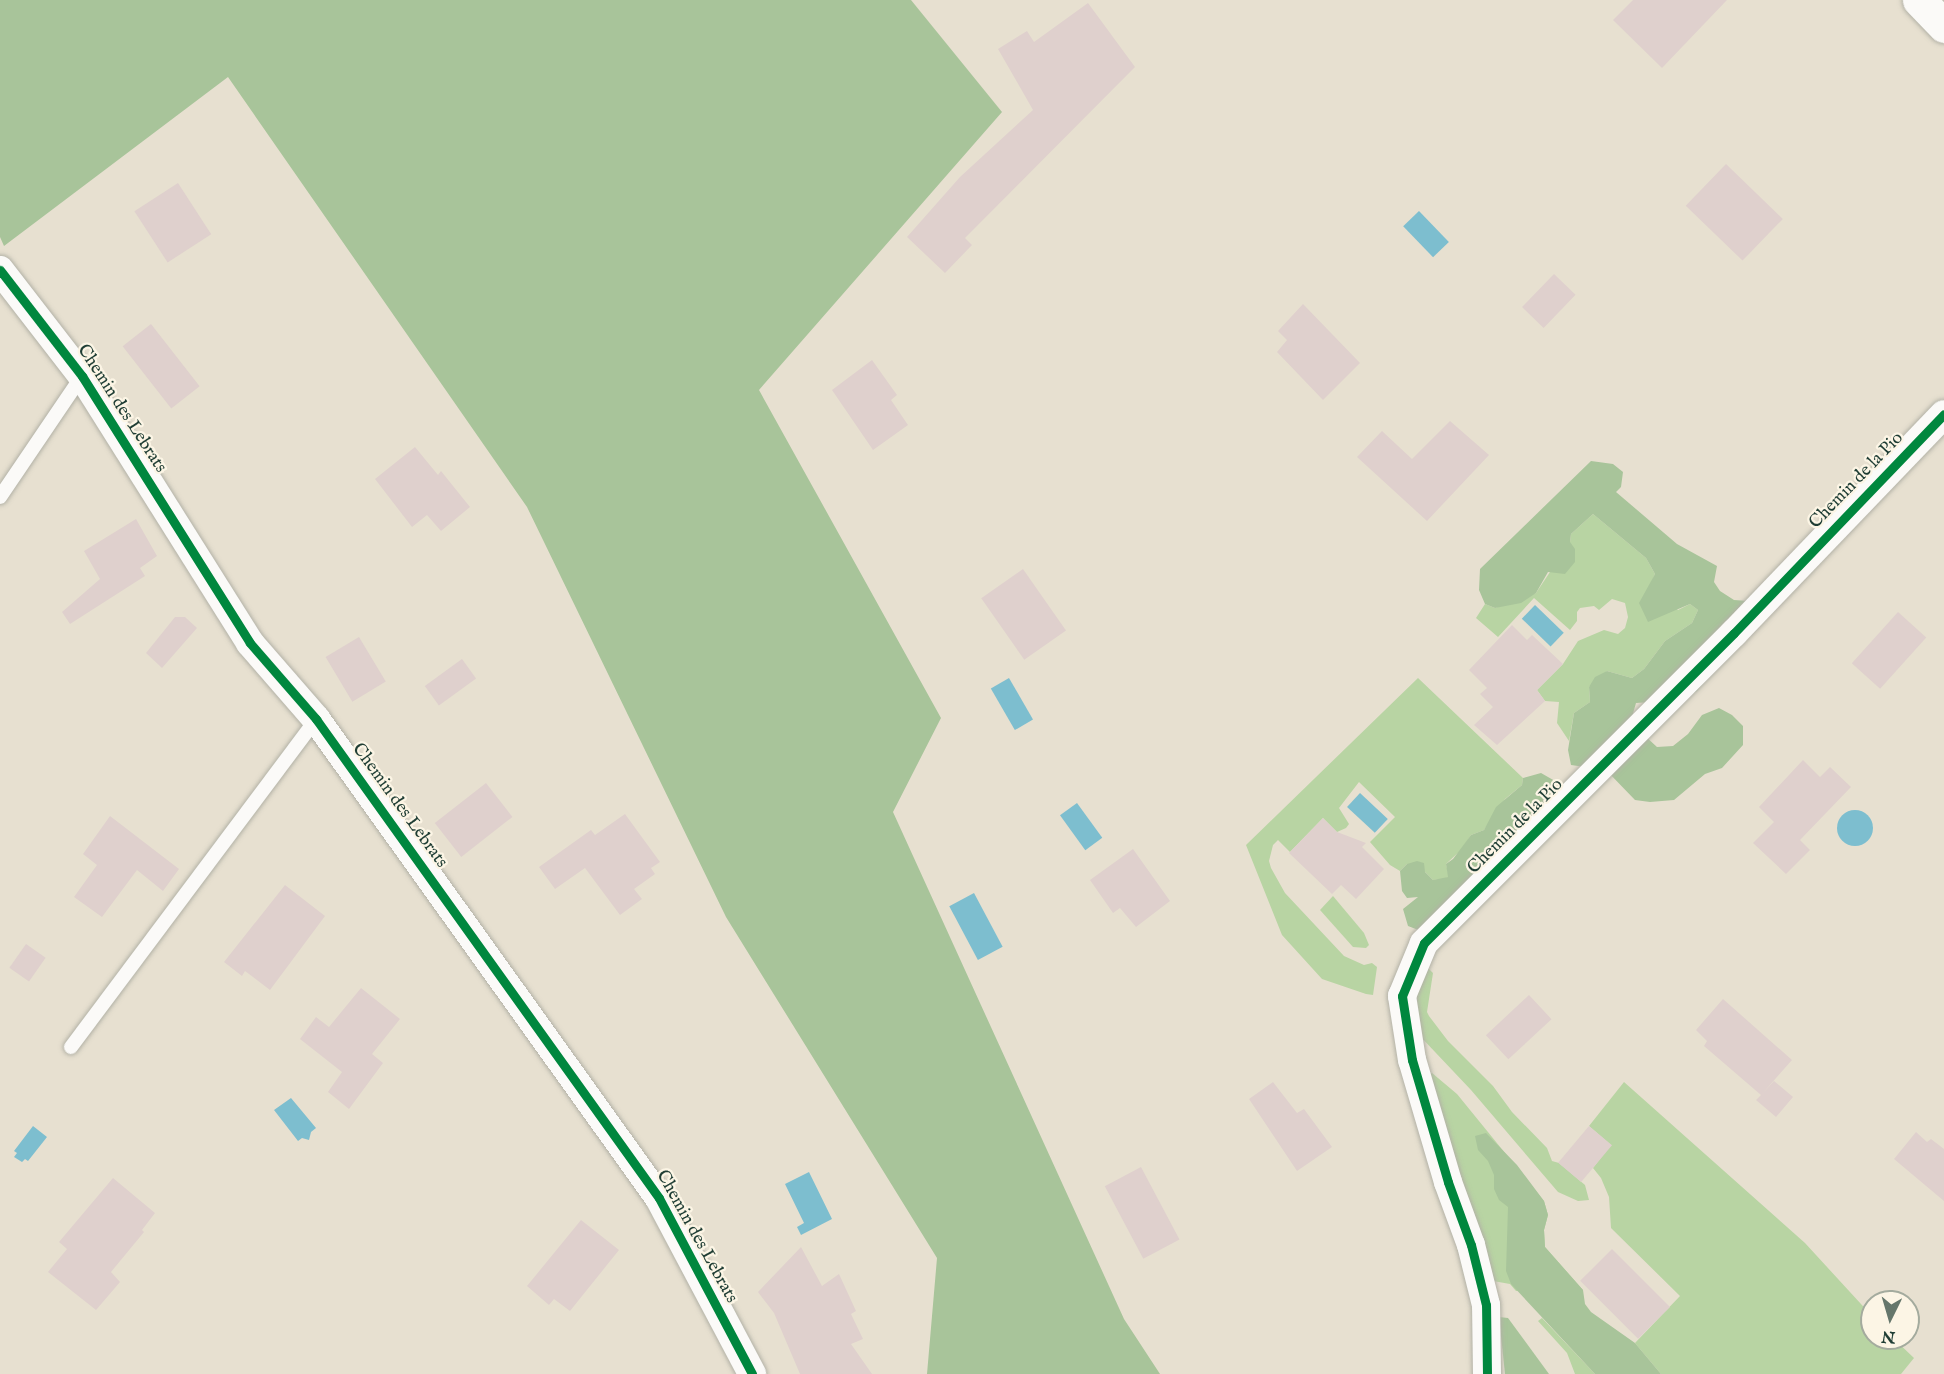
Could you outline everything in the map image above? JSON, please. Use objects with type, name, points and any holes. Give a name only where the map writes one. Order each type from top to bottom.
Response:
[{"type":"main road","points":[[1919,0],[1944,26]]},
{"type":"street","name":"Chemin des Lebrats","points":[[0,270],[82,376],[250,643],[316,719],[659,1198],[752,1374]]},
{"type":"street","name":"Chemin de la Pio","points":[[1487,1374],[1486,1305],[1471,1245],[1448,1182],[1412,1060],[1402,996],[1424,943],[1734,633],[1944,414]]},
{"type":"lane","points":[[0,497],[82,376]]},
{"type":"lane","points":[[71,1047],[316,719]]},
{"type":"green space","points":[[0,0],[911,0],[1002,112],[759,390],[941,718],[893,812],[1124,1319],[1160,1374],[927,1374],[937,1258],[726,917],[527,507],[228,77],[4,246],[0,237]]},
{"type":"green space","points":[[1591,461],[1613,464],[1623,472],[1621,487],[1616,492],[1677,544],[1717,566],[1714,582],[1720,591],[1734,600],[1748,601],[1722,660],[1697,691],[1682,700],[1636,703],[1632,717],[1644,735],[1657,747],[1673,746],[1688,734],[1702,715],[1719,708],[1732,715],[1743,726],[1743,745],[1722,768],[1705,774],[1674,800],[1650,802],[1635,800],[1606,770],[1571,765],[1568,750],[1574,713],[1590,702],[1589,687],[1595,677],[1607,671],[1632,678],[1644,669],[1665,641],[1692,623],[1698,610],[1690,604],[1648,622],[1639,603],[1655,574],[1646,558],[1593,514],[1571,534],[1570,542],[1575,549],[1575,562],[1565,574],[1548,572],[1536,593],[1521,603],[1495,608],[1485,604],[1479,590],[1480,569]]},
{"type":"green space","points":[[1593,514],[1646,558],[1655,574],[1649,587],[1678,610],[1690,604],[1698,610],[1692,623],[1665,641],[1644,669],[1632,678],[1607,671],[1589,687],[1590,702],[1574,713],[1569,741],[1557,723],[1559,702],[1545,701],[1537,690],[1563,664],[1578,641],[1604,630],[1618,634],[1625,628],[1628,617],[1625,603],[1612,599],[1599,610],[1594,606],[1580,608],[1577,612],[1577,621],[1570,630],[1534,598],[1498,637],[1476,618],[1485,604],[1495,608],[1536,593],[1570,542],[1571,534]]},
{"type":"green space","points":[[1418,678],[1523,778],[1522,785],[1505,799],[1484,830],[1471,835],[1462,849],[1446,864],[1449,877],[1443,879],[1433,880],[1425,872],[1407,864],[1400,871],[1390,865],[1370,842],[1395,817],[1359,782],[1339,808],[1349,824],[1346,828],[1337,832],[1323,818],[1290,852],[1278,840],[1273,845],[1269,861],[1285,893],[1344,956],[1364,965],[1372,963],[1377,967],[1373,995],[1366,994],[1322,979],[1282,935],[1246,845]]},
{"type":"green space","points":[[1541,773],[1562,785],[1421,931],[1408,926],[1403,909],[1418,897],[1407,898],[1402,891],[1400,871],[1407,864],[1417,861],[1424,863],[1425,872],[1433,880],[1448,877],[1446,864],[1453,859],[1471,835],[1484,830],[1496,807],[1522,785],[1523,778]]},
{"type":"green space","points":[[1333,896],[1364,933],[1369,945],[1366,948],[1353,947],[1320,910]]},
{"type":"green space","points":[[1427,967],[1433,973],[1427,1012],[1429,1016],[1448,1041],[1493,1086],[1512,1112],[1547,1148],[1552,1161],[1559,1163],[1585,1185],[1589,1200],[1578,1201],[1558,1192],[1471,1090],[1418,1034],[1414,1004]]},
{"type":"green space","points":[[1432,1073],[1457,1094],[1544,1201],[1548,1215],[1544,1230],[1545,1247],[1583,1290],[1516,1291],[1510,1284],[1493,1281],[1428,1075]]},
{"type":"green space","points":[[1624,1082],[1805,1243],[1860,1303],[1860,1350],[1906,1350],[1914,1358],[1901,1374],[1661,1374],[1635,1343],[1680,1296],[1611,1228],[1609,1197],[1601,1178],[1593,1168],[1611,1145],[1589,1126]]},
{"type":"green space","points":[[1486,1133],[1517,1165],[1544,1201],[1548,1215],[1544,1230],[1545,1247],[1583,1290],[1585,1304],[1591,1312],[1635,1343],[1661,1374],[1595,1374],[1511,1284],[1506,1271],[1508,1207],[1499,1200],[1494,1189],[1494,1175],[1488,1161],[1478,1150],[1475,1136]]},
{"type":"green space","points":[[1499,1317],[1508,1318],[1549,1374],[1505,1374]]},
{"type":"green space","points":[[1542,1318],[1595,1374],[1575,1374],[1567,1353],[1538,1321]]},
{"type":"water","points":[[1419,211],[1449,242],[1433,257],[1403,226]]},
{"type":"water","points":[[1535,605],[1564,633],[1551,646],[1522,619]]},
{"type":"water","points":[[1009,678],[1033,720],[1015,730],[991,688]]},
{"type":"water","points":[[1360,793],[1388,819],[1375,833],[1347,807]]},
{"type":"water","points":[[1077,803],[1102,838],[1085,850],[1060,815]]},
{"type":"water","points":[[1855,810],[1868,815],[1873,828],[1868,841],[1855,846],[1842,841],[1837,828],[1842,815]]},
{"type":"water","points":[[974,893],[1003,947],[978,960],[949,906]]},
{"type":"water","points":[[291,1098],[316,1128],[311,1132],[309,1140],[302,1138],[298,1141],[274,1110]]},
{"type":"water","points":[[33,1126],[47,1137],[28,1161],[25,1159],[22,1162],[14,1157],[17,1153],[14,1151]]},
{"type":"water","points":[[809,1172],[832,1219],[801,1235],[797,1227],[804,1223],[785,1184]]},
{"type":"building","points":[[1633,0],[1727,0],[1662,68],[1613,20]]},
{"type":"building","points":[[1088,3],[1135,67],[965,238],[972,245],[945,273],[907,237],[960,177],[1033,110],[998,49],[1027,31],[1034,42]]},
{"type":"building","points":[[1726,164],[1783,219],[1743,261],[1686,206]]},
{"type":"building","points":[[178,183],[211,234],[168,262],[134,211]]},
{"type":"building","points":[[1554,274],[1576,295],[1544,328],[1522,307]]},
{"type":"building","points":[[1303,304],[1360,363],[1323,400],[1277,352],[1287,340],[1278,331]]},
{"type":"building","points":[[151,324],[200,386],[171,408],[123,346]]},
{"type":"building","points":[[872,360],[897,395],[891,400],[908,425],[873,450],[832,390]]},
{"type":"building","points":[[1450,421],[1489,455],[1427,521],[1357,457],[1382,431],[1412,459]]},
{"type":"building","points":[[415,447],[438,475],[441,471],[470,507],[441,531],[427,515],[412,527],[375,479]]},
{"type":"building","points":[[136,519],[157,556],[140,568],[145,576],[70,624],[62,612],[100,579],[84,551]]},
{"type":"building","points":[[1023,569],[1066,630],[1024,660],[981,598]]},
{"type":"building","points":[[1898,612],[1926,637],[1880,689],[1852,663]]},
{"type":"building","points":[[175,617],[185,617],[197,628],[162,668],[146,653]]},
{"type":"building","points":[[1512,625],[1527,640],[1532,635],[1563,664],[1537,690],[1545,701],[1497,745],[1474,725],[1493,707],[1480,694],[1487,688],[1469,670]]},
{"type":"building","points":[[359,637],[386,682],[352,702],[326,657]]},
{"type":"building","points":[[462,659],[476,678],[439,705],[425,686]]},
{"type":"building","points":[[1803,760],[1820,777],[1830,767],[1851,787],[1800,840],[1810,850],[1786,874],[1753,843],[1774,822],[1759,807]]},
{"type":"building","points":[[486,783],[512,817],[461,857],[435,823]]},
{"type":"building","points":[[625,814],[660,862],[651,868],[655,874],[634,889],[642,899],[620,915],[585,868],[555,889],[539,867],[591,830],[595,835]]},
{"type":"building","points":[[110,816],[179,869],[163,891],[137,870],[102,917],[74,897],[97,865],[83,854]]},
{"type":"building","points":[[1323,818],[1337,832],[1366,843],[1362,847],[1384,869],[1356,899],[1341,885],[1332,894],[1289,853]]},
{"type":"building","points":[[1133,849],[1170,901],[1136,927],[1120,908],[1113,913],[1090,880]]},
{"type":"building","points":[[285,885],[325,916],[270,990],[245,971],[242,976],[224,962]]},
{"type":"building","points":[[26,944],[46,958],[29,982],[9,968]]},
{"type":"building","points":[[361,988],[400,1019],[372,1054],[383,1063],[349,1109],[328,1092],[342,1072],[300,1039],[316,1017],[329,1027]]},
{"type":"building","points":[[1529,995],[1552,1019],[1508,1059],[1486,1035]]},
{"type":"building","points":[[1723,999],[1792,1060],[1762,1094],[1774,1081],[1793,1097],[1776,1117],[1756,1100],[1761,1095],[1704,1046],[1707,1041],[1696,1030]]},
{"type":"building","points":[[1273,1082],[1297,1113],[1304,1109],[1332,1147],[1297,1171],[1249,1099]]},
{"type":"building","points":[[1589,1126],[1612,1145],[1581,1182],[1558,1163]]},
{"type":"building","points":[[1916,1132],[1927,1142],[1931,1139],[1944,1149],[1944,1201],[1894,1159]]},
{"type":"building","points":[[1141,1167],[1179,1239],[1143,1259],[1105,1186]]},
{"type":"building","points":[[113,1178],[155,1213],[142,1230],[144,1232],[111,1272],[120,1282],[96,1310],[48,1272],[67,1249],[59,1242]]},
{"type":"building","points":[[581,1220],[619,1250],[570,1311],[554,1299],[549,1305],[527,1286]]},
{"type":"building","points":[[801,1247],[822,1286],[839,1274],[856,1311],[851,1314],[863,1339],[851,1344],[872,1374],[800,1374],[774,1313],[758,1292]]},
{"type":"building","points":[[1612,1249],[1670,1307],[1638,1339],[1580,1281]]},
{"type":"cycle path","points":[[0,270],[82,376],[250,643],[316,719],[659,1198],[752,1374]]},
{"type":"cycle path","points":[[1487,1374],[1486,1305],[1471,1245],[1448,1182],[1412,1060],[1402,996],[1424,943],[1734,633],[1944,414]]}]
